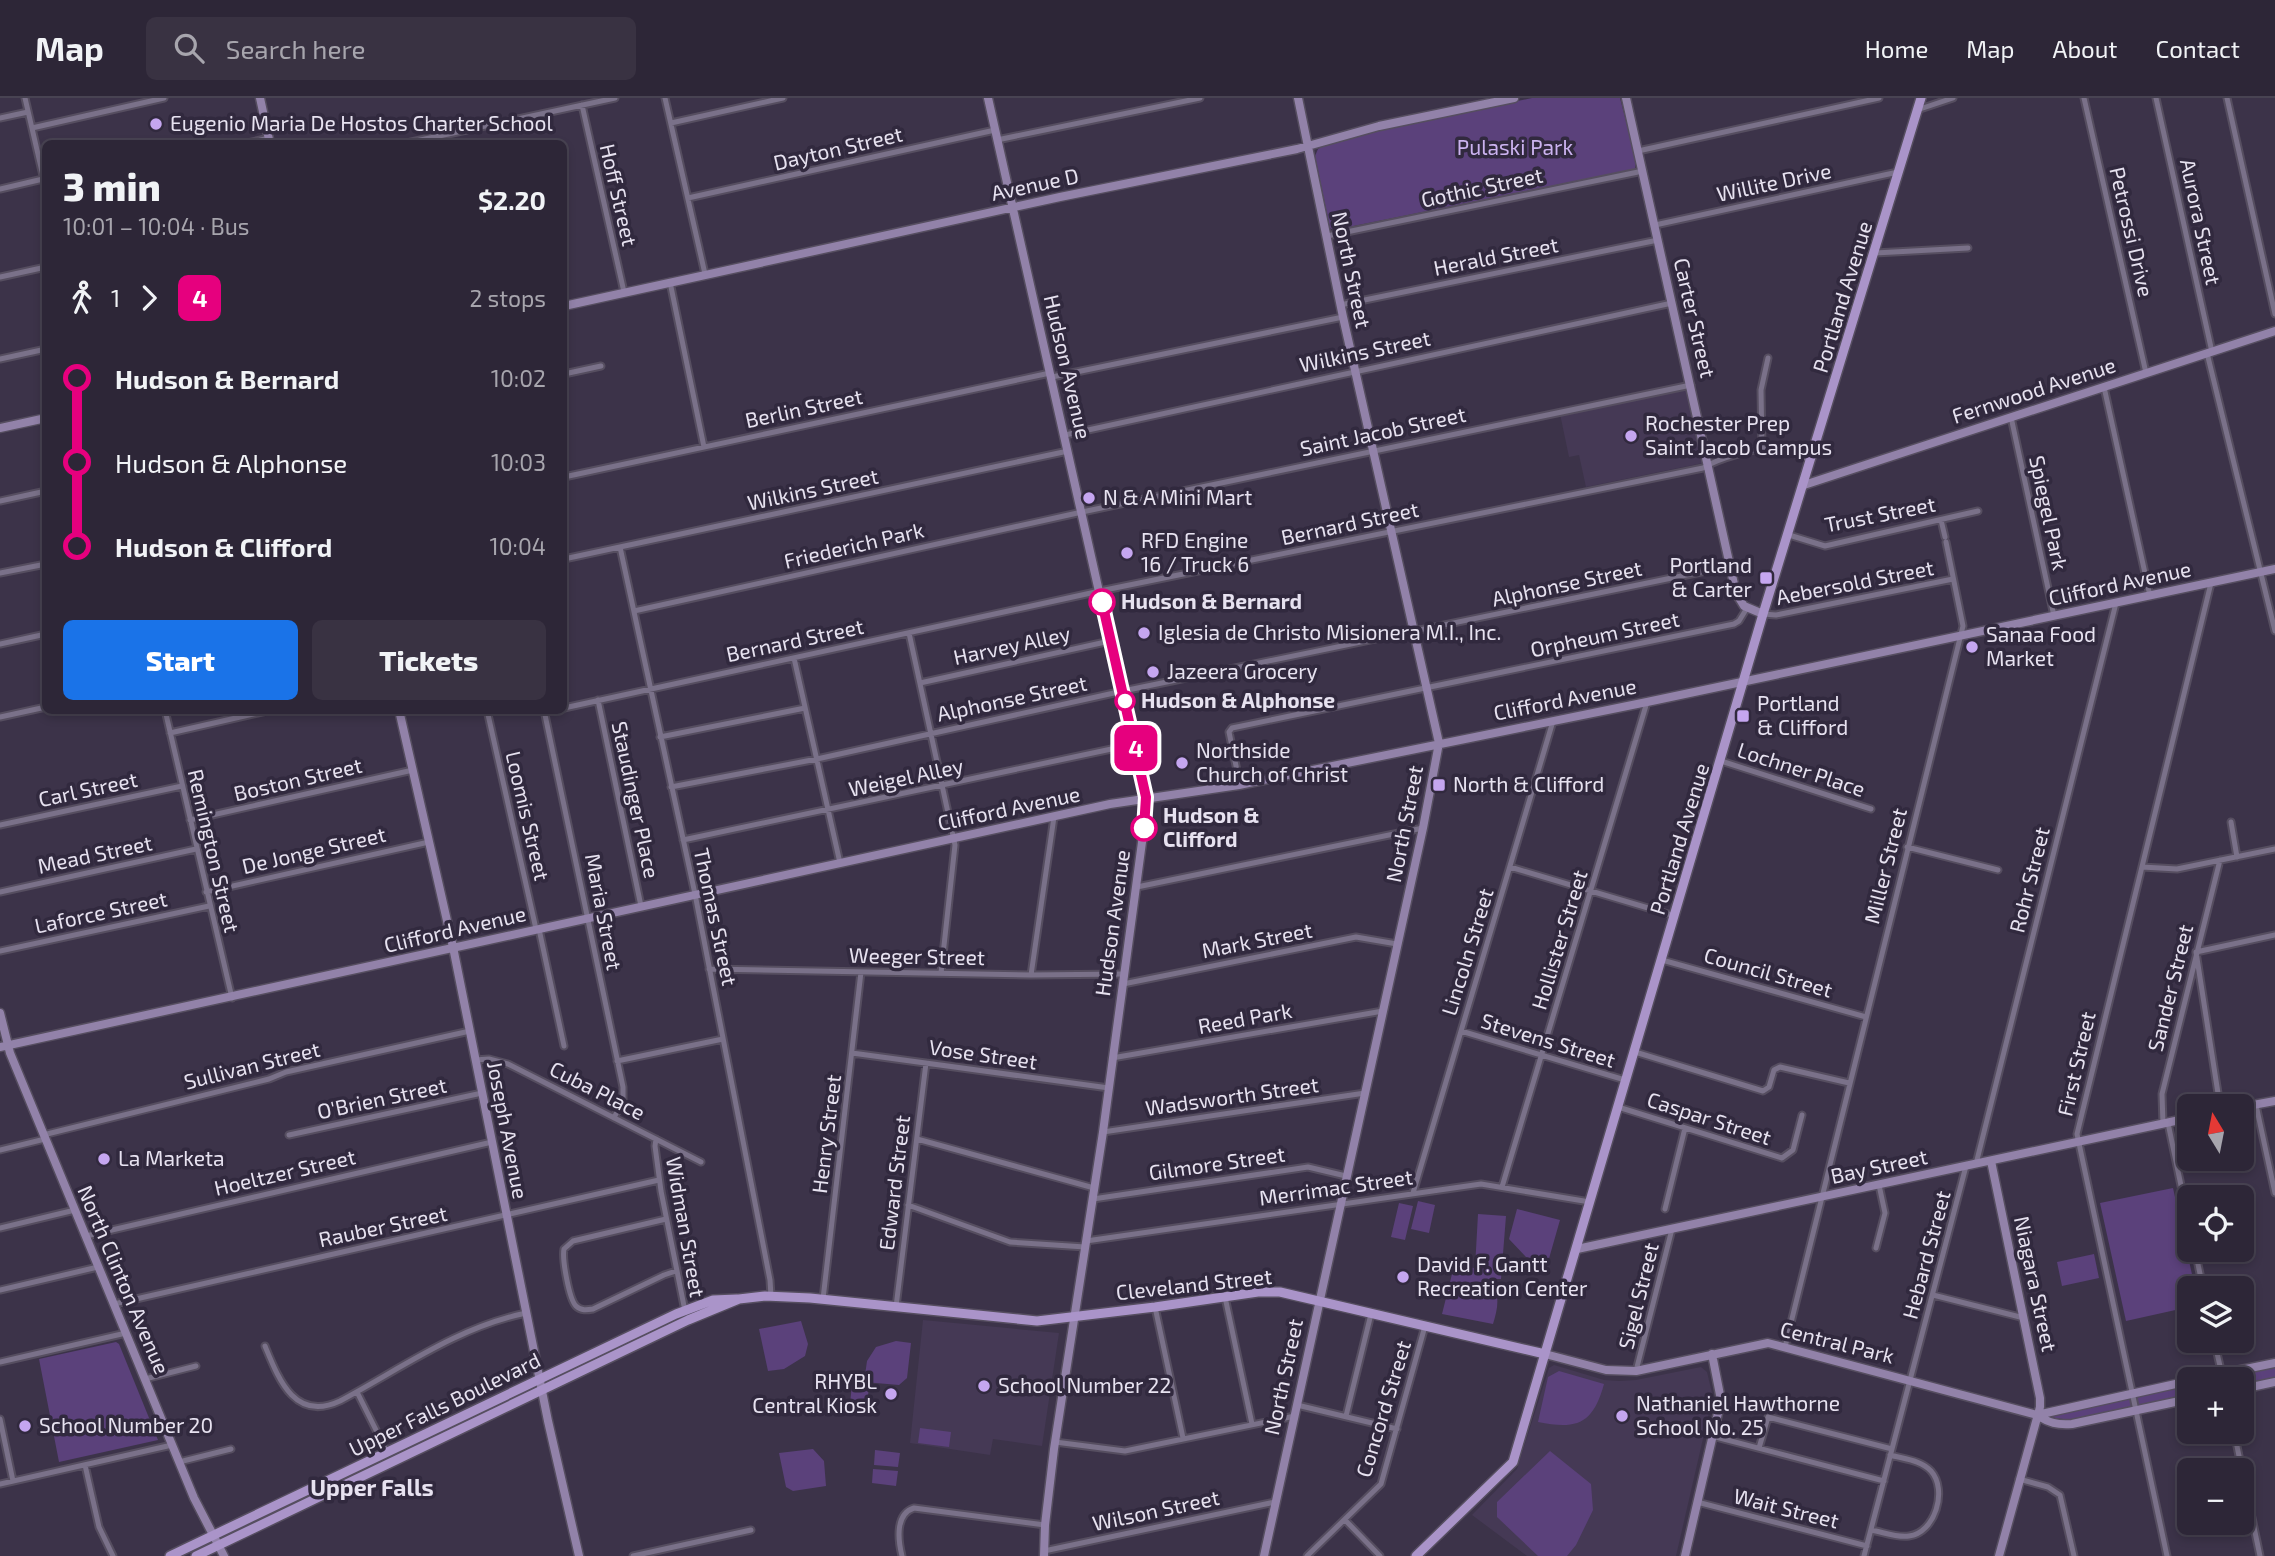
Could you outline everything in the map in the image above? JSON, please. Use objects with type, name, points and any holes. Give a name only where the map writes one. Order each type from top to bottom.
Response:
[{"type":"main road","points":[[260,98],[270,140]]},
{"type":"main road","name":"Hudson Avenue","points":[[988,98],[1135,744],[1147,810],[1103,1132],[1055,1442],[1044,1553]]},
{"type":"main road","name":"North Street","points":[[1264,1556],[1423,828],[1438,743],[1340,304],[1298,98]]},
{"type":"main road","name":"Avenue D","points":[[567,305],[1013,207],[1308,146],[1379,125],[1514,98]]},
{"type":"main road","name":"Carter Street","points":[[1626,98],[1737,596],[1747,608]]},
{"type":"main road","name":"Portland Avenue","points":[[1416,1556],[1513,1462],[1763,614],[1921,98]]},
{"type":"main road","name":"Fernwood Avenue","points":[[1804,485],[2275,331]]},
{"type":"main road","points":[[0,428],[42,419]]},
{"type":"main road","name":"Clifford Avenue","points":[[4,1046],[1146,797],[1240,785],[2275,569]]},
{"type":"main road","points":[[1747,608],[1763,614]]},
{"type":"main road","name":"Joseph Avenue","points":[[400,714],[453,947],[526,1313],[579,1556]]},
{"type":"main road","name":"North Clinton Avenue","points":[[0,1013],[4,1046],[194,1498],[224,1556]]},
{"type":"main road","points":[[2256,1105],[2275,1101]]},
{"type":"main road","name":"Bay Street","points":[[1577,1249],[2177,1120]]},
{"type":"main road","name":"Niagara Street","points":[[1991,1161],[2040,1398],[1999,1556]]},
{"type":"main road","name":"Cleveland Street","points":[[1074,1317],[1270,1291],[1545,1354]]},
{"type":"main road","name":"Upper Falls Boulevard","points":[[170,1556],[684,1310],[718,1299],[771,1296],[823,1299],[1019,1320],[1074,1317]]},
{"type":"main road","name":"Upper Falls Boulevard","points":[[196,1556],[688,1320],[739,1299]]},
{"type":"main road","name":"Central Park","points":[[1545,1354],[1606,1370],[1636,1371],[1761,1344],[1785,1346],[2037,1415],[2058,1425],[2177,1402]]},
{"type":"main road","points":[[1685,1556],[1721,1400],[1712,1354]]},
{"type":"main road","points":[[2254,1368],[2275,1363]]},
{"type":"main road","points":[[2254,1386],[2275,1382]]},
{"type":"main road","name":"Central Park","points":[[2037,1415],[2177,1383]]},
{"type":"street","points":[[25,98],[42,174]]},
{"type":"street","points":[[32,128],[164,98]]},
{"type":"street","points":[[420,140],[615,98]]},
{"type":"street","points":[[665,98],[705,274]]},
{"type":"street","points":[[671,123],[783,98]]},
{"type":"street","points":[[997,140],[1200,98]]},
{"type":"street","points":[[1638,150],[1879,98]]},
{"type":"street","points":[[1917,110],[1953,98]]},
{"type":"street","name":"Petrossi Drive","points":[[2084,98],[2146,373]]},
{"type":"street","name":"Aurora Street","points":[[2156,98],[2210,353],[2259,572],[2265,583],[2275,631]]},
{"type":"street","points":[[2227,98],[2275,314]]},
{"type":"street","name":"Hoff Street","points":[[582,105],[624,292]]},
{"type":"street","points":[[0,118],[28,112]]},
{"type":"street","name":"Dayton Street","points":[[688,198],[995,130]]},
{"type":"street","name":"Gothic Street","points":[[1327,236],[1643,171]]},
{"type":"street","name":"Willite Drive","points":[[1655,225],[1899,171]]},
{"type":"street","points":[[0,189],[42,179]]},
{"type":"street","name":"Herald Street","points":[[1340,304],[1658,240]]},
{"type":"street","points":[[1875,253],[1968,248]]},
{"type":"street","points":[[0,278],[42,268]]},
{"type":"street","points":[[670,282],[704,447]]},
{"type":"street","name":"Wilkins Street","points":[[1065,435],[1672,303]]},
{"type":"street","points":[[1052,375],[1343,317]]},
{"type":"street","points":[[0,359],[42,350]]},
{"type":"street","points":[[1762,450],[1761,390],[1768,358]]},
{"type":"street","points":[[567,373],[601,366]]},
{"type":"street","name":"Berlin Street","points":[[567,476],[1052,375]]},
{"type":"street","name":"Saint Jacob Street","points":[[1082,512],[1691,385]]},
{"type":"street","points":[[2105,387],[2150,596]]},
{"type":"street","name":"Spiegel Park","points":[[2011,417],[2054,616]]},
{"type":"street","name":"Bernard Street","points":[[567,707],[1100,591],[1703,468],[1708,464],[1762,450],[1775,449],[1812,461]]},
{"type":"street","name":"Wilkins Street","points":[[567,558],[1068,451]]},
{"type":"street","points":[[0,501],[42,492]]},
{"type":"street","name":"Trust Street","points":[[1789,535],[1825,546],[1978,511]]},
{"type":"street","name":"Friederich Park","points":[[634,611],[1082,512]]},
{"type":"street","name":"Miller Street","points":[[1785,1346],[1963,626],[1941,520]]},
{"type":"street","name":"Thomas Street","points":[[620,547],[695,894],[771,1296]]},
{"type":"street","points":[[0,573],[42,565]]},
{"type":"street","name":"Alphonse Street","points":[[671,787],[817,759],[1123,691],[1730,566]]},
{"type":"street","name":"Aebersold Street","points":[[1763,614],[1776,615],[1953,579]]},
{"type":"street","name":"First Street","points":[[2167,1556],[2077,1133],[2211,583]]},
{"type":"street","name":"Rohr Street","points":[[1976,1164],[2116,603]]},
{"type":"street","name":"Orpheum Street","points":[[1240,785],[1229,732],[1232,728],[1736,624],[1747,608]]},
{"type":"street","points":[[909,633],[954,839],[955,856],[941,974]]},
{"type":"street","points":[[0,644],[42,635]]},
{"type":"street","name":"Harvey Alley","points":[[920,682],[1111,641]]},
{"type":"street","points":[[794,657],[840,863]]},
{"type":"street","name":"Staudinger Place","points":[[598,700],[641,906]]},
{"type":"street","name":"Hollister Street","points":[[1502,1187],[1647,702]]},
{"type":"street","points":[[0,717],[42,708]]},
{"type":"street","points":[[660,737],[805,708]]},
{"type":"street","name":"Remington Street","points":[[166,714],[232,998]]},
{"type":"street","points":[[170,733],[253,714]]},
{"type":"street","name":"Loomis Street","points":[[488,714],[564,1046]]},
{"type":"street","name":"Maria Street","points":[[547,714],[624,1091],[614,1118]]},
{"type":"street","name":"Lincoln Street","points":[[1413,1193],[1553,721]]},
{"type":"street","name":"Weigel Alley","points":[[683,840],[1135,744]]},
{"type":"street","name":"Lochner Place","points":[[1721,761],[1871,809]]},
{"type":"street","name":"Boston Street","points":[[190,820],[412,770]]},
{"type":"street","name":"Carl Street","points":[[0,825],[182,786]]},
{"type":"street","points":[[1031,975],[1054,817]]},
{"type":"street","points":[[2231,822],[2237,857]]},
{"type":"street","points":[[1137,887],[1423,828]]},
{"type":"street","name":"De Jonge Street","points":[[206,892],[429,842]]},
{"type":"street","points":[[1907,847],[1998,870]]},
{"type":"street","name":"Mead Street","points":[[0,892],[196,849]]},
{"type":"street","points":[[2142,867],[2177,869],[2275,849]]},
{"type":"street","name":"Sander Street","points":[[2180,1185],[2165,1123],[2162,1094],[2220,860]]},
{"type":"street","points":[[1510,867],[1675,916]]},
{"type":"street","name":"Laforce Street","points":[[0,951],[209,906]]},
{"type":"street","points":[[2218,1094],[2196,952],[2275,935]]},
{"type":"street","name":"Mark Street","points":[[1123,984],[1356,937],[1397,944]]},
{"type":"street","name":"Council Street","points":[[1662,960],[1866,1017]]},
{"type":"street","name":"Weeger Street","points":[[709,969],[941,974],[1124,974]]},
{"type":"street","name":"Henry Street","points":[[823,1299],[861,972]]},
{"type":"street","name":"Reed Park","points":[[1112,1058],[1383,1011]]},
{"type":"street","name":"Sullivan Street","points":[[0,1150],[269,1079],[286,1072],[470,1031]]},
{"type":"street","name":"Stevens Street","points":[[1461,1031],[1627,1081]]},
{"type":"street","points":[[617,1061],[723,1039]]},
{"type":"street","points":[[1635,1052],[1763,1091],[1769,1087],[1774,1070],[1780,1067],[1849,1083]]},
{"type":"street","name":"Vose Street","points":[[852,1053],[1109,1088]]},
{"type":"street","name":"Cuba Place","points":[[475,1060],[489,1059],[506,1063],[701,1163]]},
{"type":"street","name":"Edward Street","points":[[896,1307],[926,1063]]},
{"type":"street","name":"O'Brien Street","points":[[289,1135],[482,1093]]},
{"type":"street","name":"Wadsworth Street","points":[[1103,1132],[1365,1093]]},
{"type":"street","points":[[2256,1105],[2275,1193]]},
{"type":"street","name":"Caspar Street","points":[[1618,1107],[1782,1158],[1793,1150],[1802,1115]]},
{"type":"street","points":[[1665,1209],[1685,1128]]},
{"type":"street","name":"Widman Street","points":[[656,1139],[659,1180],[688,1320]]},
{"type":"street","points":[[917,1139],[1094,1188]]},
{"type":"street","name":"Hoeltzer Street","points":[[85,1236],[492,1142]]},
{"type":"street","name":"Hebard Street","points":[[1864,1556],[1966,1166]]},
{"type":"street","name":"Gilmore Street","points":[[1093,1199],[1308,1167],[1346,1176]]},
{"type":"street","name":"Rauber Street","points":[[114,1304],[659,1180]]},
{"type":"street","name":"Merrimac Street","points":[[908,1205],[1010,1242],[1085,1244],[1481,1184],[1590,1202]]},
{"type":"street","points":[[1876,1248],[1885,1213],[1879,1185]]},
{"type":"street","points":[[0,1228],[75,1210]]},
{"type":"street","points":[[666,1219],[573,1241],[565,1247],[563,1258],[572,1300],[576,1307],[583,1310],[593,1309],[676,1271]]},
{"type":"street","name":"Sigel Street","points":[[1636,1371],[1673,1228]]},
{"type":"street","points":[[0,1290],[98,1266]]},
{"type":"street","points":[[1933,1295],[2024,1318]]},
{"type":"street","points":[[1225,1297],[1252,1424]]},
{"type":"street","points":[[1154,1307],[1183,1438]]},
{"type":"street","points":[[265,1346],[291,1395],[314,1406],[327,1406],[463,1332],[492,1321],[526,1313]]},
{"type":"street","points":[[1346,1416],[1372,1313]]},
{"type":"street","name":"Concord Street","points":[[1307,1556],[1381,1484],[1425,1326]]},
{"type":"street","points":[[0,1362],[126,1333]]},
{"type":"street","points":[[145,1379],[196,1366]]},
{"type":"street","points":[[357,1392],[387,1452]]},
{"type":"street","points":[[1297,1405],[1397,1429]]},
{"type":"street","points":[[1055,1442],[1125,1451],[1294,1416]]},
{"type":"street","points":[[1759,1448],[1768,1417],[1891,1452],[1927,1467],[1936,1479],[1938,1497],[1931,1522],[1920,1533],[1905,1537],[1871,1530]]},
{"type":"street","points":[[0,1419],[13,1482]]},
{"type":"street","points":[[1712,1436],[1884,1480]]},
{"type":"street","points":[[2237,1444],[2260,1556]]},
{"type":"street","points":[[0,1484],[172,1445]]},
{"type":"street","points":[[179,1462],[231,1449]]},
{"type":"street","points":[[85,1465],[99,1527],[113,1556]]},
{"type":"street","points":[[2019,1479],[2052,1488],[2060,1495],[2074,1556]]},
{"type":"street","name":"Wilson Street","points":[[1044,1553],[1275,1502]]},
{"type":"street","name":"Wait Street","points":[[1698,1502],[1867,1546]]},
{"type":"street","points":[[902,1556],[900,1522],[905,1512],[914,1508],[1045,1525]]},
{"type":"street","points":[[1345,1520],[1380,1556]]},
{"type":"street","points":[[633,1556],[751,1530]]},
{"type":"shaded area","name":"Rochester Prep Saint Jacob Campus","points":[[1684,389],[1688,392],[1703,463],[1586,487],[1579,455],[1569,457],[1560,414]]},
{"type":"shaded area","name":"School Number 22","points":[[923,1320],[1059,1333],[1042,1446],[993,1439],[990,1455],[910,1443]]},
{"type":"shaded area","points":[[1554,1365],[1604,1380],[1619,1381],[1701,1367],[1707,1372],[1712,1393],[1711,1404],[1676,1556],[1527,1556],[1472,1515],[1517,1469],[1549,1368]]},
{"type":"green space","name":"Pulaski Park","points":[[1532,98],[1620,98],[1636,160],[1635,169],[1334,230],[1330,228],[1315,156],[1318,149],[1326,144],[1381,129]]},
{"type":"green space","points":[[2173,1188],[2177,1206],[2177,1262],[2189,1262],[2192,1276],[2177,1276],[2177,1310],[2126,1321],[2100,1203]]},
{"type":"green space","points":[[1418,1201],[1435,1205],[1429,1233],[1411,1229]]},
{"type":"green space","points":[[1399,1203],[1413,1206],[1405,1240],[1391,1237]]},
{"type":"green space","points":[[1517,1209],[1560,1220],[1548,1262],[1526,1257],[1509,1239]]},
{"type":"green space","points":[[1478,1214],[1506,1216],[1501,1279],[1489,1279],[1497,1301],[1493,1324],[1442,1314],[1454,1266],[1475,1268]]},
{"type":"green space","points":[[2094,1254],[2099,1278],[2062,1286],[2057,1262]]},
{"type":"green space","points":[[801,1321],[808,1344],[805,1356],[784,1369],[768,1371],[759,1329]]},
{"type":"green space","points":[[896,1341],[911,1343],[907,1378],[899,1385],[864,1382],[867,1361],[876,1347]]},
{"type":"green space","points":[[116,1342],[158,1440],[59,1462],[39,1359]]},
{"type":"green space","points":[[2275,1365],[2275,1378],[2254,1382],[2254,1370]]},
{"type":"green space","points":[[1559,1371],[1604,1384],[1600,1397],[1589,1416],[1582,1421],[1563,1425],[1538,1422],[1548,1377]]},
{"type":"green space","points":[[852,1384],[869,1386],[866,1415],[849,1414]]},
{"type":"green space","points":[[2177,1386],[2177,1399],[2138,1409],[2077,1419],[2049,1416]]},
{"type":"green space","points":[[920,1428],[951,1432],[949,1447],[918,1443]]},
{"type":"green space","points":[[813,1449],[824,1461],[826,1486],[793,1491],[786,1487],[779,1453]]},
{"type":"green space","points":[[875,1450],[900,1453],[898,1467],[874,1465]]},
{"type":"green space","points":[[1550,1451],[1591,1484],[1593,1510],[1576,1545],[1567,1556],[1538,1556],[1497,1517],[1497,1502]]},
{"type":"green space","points":[[873,1469],[898,1471],[896,1486],[872,1483]]},
{"type":"bus line","name":"4","points":[[1102,602],[1146,797],[1144,828]]},
{"type":"place","name":"Eugenio Maria De Hostos Charter School","points":[[156,124]]},
{"type":"place","name":"Rochester Prep Saint Jacob Campus","points":[[1631,436]]},
{"type":"place","name":"N & A Mini Mart","points":[[1089,498]]},
{"type":"place","name":"RFD Engine 16 / Truck 6","points":[[1127,553]]},
{"type":"place","name":"Portland & Carter","points":[[1766,578]]},
{"type":"place","name":"Hudson & Bernard","points":[[1102,602]]},
{"type":"place","name":"Iglesia de Christo Misionera M.I., Inc.","points":[[1144,633]]},
{"type":"place","name":"Sanaa Food Market","points":[[1972,647]]},
{"type":"place","name":"Jazeera Grocery","points":[[1153,672]]},
{"type":"place","name":"Hudson & Alphonse","points":[[1125,701]]},
{"type":"place","name":"Portland & Clifford","points":[[1743,716]]},
{"type":"place","name":"Northside Church of Christ","points":[[1182,763]]},
{"type":"place","name":"North & Clifford","points":[[1439,785]]},
{"type":"place","name":"Hudson & Clifford","points":[[1144,828]]},
{"type":"place","name":"La Marketa","points":[[104,1159]]},
{"type":"place","name":"David F. Gantt Recreation Center","points":[[1403,1277]]},
{"type":"place","name":"School Number 22","points":[[984,1386]]},
{"type":"place","name":"RHYBL Central Kiosk","points":[[891,1394]]},
{"type":"place","name":"Nathaniel Hawthorne School No. 25","points":[[1622,1416]]},
{"type":"place","name":"School Number 20","points":[[25,1426]]},
{"type":"district","name":"Upper Falls","points":[[372,1488]]}]
